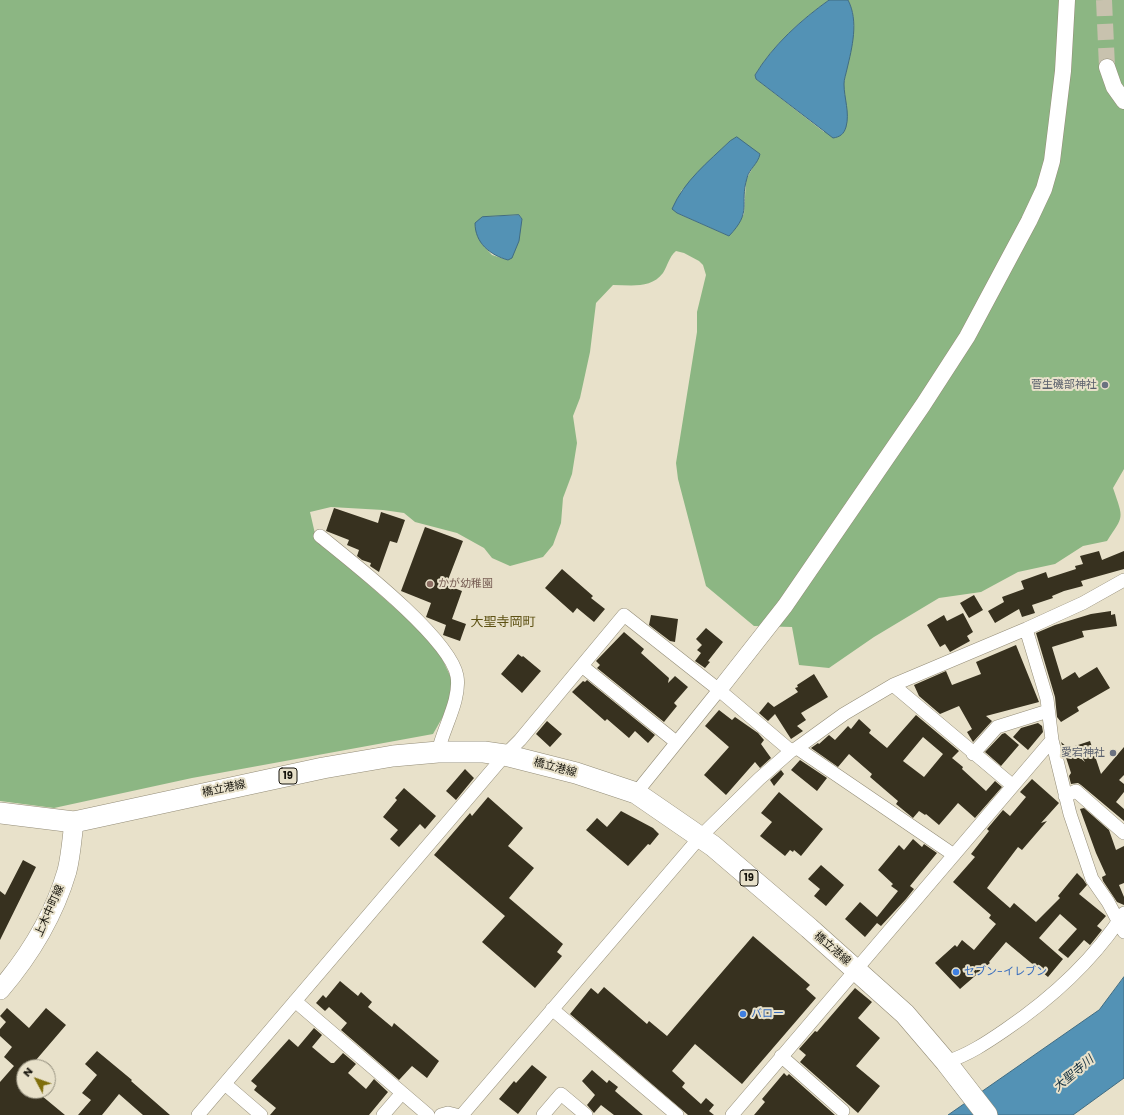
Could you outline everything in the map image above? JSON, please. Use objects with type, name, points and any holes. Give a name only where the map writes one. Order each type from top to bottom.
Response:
[{"type":"main road","name":"橋立港線","points":[[0,813],[74,822],[323,768],[393,756],[438,752],[484,752],[505,755],[576,773],[636,793],[700,837],[856,969],[905,1014],[949,1065],[987,1115]]},
{"type":"main road","name":"上木中町線","points":[[0,990],[23,961],[51,913],[67,869],[74,822]]},
{"type":"street","points":[[636,793],[786,606],[923,405],[967,337],[1029,221],[1044,189],[1052,161],[1062,79],[1067,0]]},
{"type":"street","points":[[1107,67],[1114,87],[1124,101]]},
{"type":"street","points":[[320,536],[378,585],[433,636],[452,664],[456,676],[456,696],[442,733],[438,752]]},
{"type":"street","points":[[462,1115],[700,837],[759,779],[794,749],[844,714],[893,685],[1026,629],[1083,603],[1124,580]]},
{"type":"street","points":[[198,1115],[505,755],[520,740],[624,615],[794,749],[954,856]]},
{"type":"street","points":[[949,1065],[1033,1011],[1070,980],[1122,923],[1092,879],[1065,796],[1052,740],[1048,699],[1026,629]]},
{"type":"street","points":[[582,666],[676,742]]},
{"type":"street","points":[[893,685],[973,754],[1012,785]]},
{"type":"street","points":[[973,754],[996,727],[1048,711]]},
{"type":"street","points":[[732,1115],[954,856],[1012,785],[1052,740]]},
{"type":"street","points":[[1065,796],[1076,791],[1124,833]]},
{"type":"street","points":[[295,1002],[428,1115]]},
{"type":"street","points":[[552,1009],[677,1115]]},
{"type":"street","points":[[781,1056],[843,1111]]},
{"type":"street","points":[[225,1084],[261,1115]]},
{"type":"street","points":[[383,1115],[402,1093]]},
{"type":"street","points":[[543,1115],[561,1094],[586,1115]]},
{"type":"street","points":[[441,1115],[448,1113],[456,1115]]},
{"type":"green space","points":[[0,0],[829,0],[808,16],[779,43],[755,75],[756,79],[824,132],[847,115],[844,83],[852,42],[854,21],[848,0],[1124,0],[1124,469],[1113,488],[1119,506],[1120,517],[1117,526],[1107,541],[1083,546],[1055,564],[1018,572],[981,592],[939,598],[874,637],[829,668],[799,665],[792,627],[754,626],[706,586],[678,479],[676,463],[697,332],[697,312],[706,275],[703,265],[699,261],[684,253],[676,251],[670,258],[663,273],[653,282],[640,285],[613,285],[596,303],[590,352],[580,398],[573,416],[577,443],[572,474],[563,498],[561,523],[553,545],[543,557],[510,566],[492,558],[484,548],[457,533],[415,522],[404,513],[383,510],[331,507],[310,512],[316,538],[422,632],[439,652],[453,682],[449,706],[433,734],[192,778],[54,808],[0,801]],"holes":[[[730,141],[760,154],[746,180],[744,214],[729,236],[677,213],[681,191]],[[519,215],[522,219],[508,260],[492,255],[481,243],[487,217]]]},
{"type":"water","points":[[829,0],[848,0],[854,26],[854,34],[844,82],[847,122],[843,133],[840,136],[833,138],[756,79],[755,75],[779,43],[808,16]]},
{"type":"water","points":[[737,137],[760,154],[747,178],[744,195],[744,208],[741,220],[729,236],[677,213],[672,209],[683,190],[697,172],[730,141]]},
{"type":"water","points":[[519,215],[522,219],[519,241],[512,258],[508,260],[501,258],[485,247],[478,237],[475,223],[482,217]]},
{"type":"water","name":"大聖寺川","points":[[1124,977],[1124,1078],[1073,1115],[948,1115],[1099,1010]]},
{"type":"building","points":[[334,508],[378,523],[381,512],[405,520],[397,543],[390,541],[379,572],[370,566],[371,563],[362,560],[357,556],[359,550],[347,545],[349,540],[326,531]]},
{"type":"building","points":[[425,527],[463,541],[446,585],[462,591],[452,619],[466,624],[460,641],[443,635],[446,625],[426,617],[431,603],[401,591]]},
{"type":"building","points":[[1099,551],[1102,560],[1124,551],[1124,569],[1081,581],[1083,586],[1064,591],[1052,596],[1053,598],[1032,605],[1035,613],[1022,617],[1019,609],[995,623],[988,611],[1004,602],[1002,597],[1024,589],[1021,581],[1046,572],[1048,578],[1076,569],[1075,566],[1083,564],[1080,556]]},
{"type":"building","points":[[562,569],[593,596],[591,598],[605,609],[594,622],[577,608],[573,613],[545,588]]},
{"type":"building","points":[[974,595],[983,610],[969,618],[960,603]]},
{"type":"building","points":[[1111,611],[1111,615],[1115,614],[1117,626],[1082,631],[1084,637],[1052,647],[1062,680],[1075,672],[1079,678],[1097,667],[1110,688],[1077,707],[1079,711],[1061,722],[1057,717],[1055,697],[1036,633],[1055,625],[1091,614]]},
{"type":"building","points":[[963,613],[973,632],[967,636],[970,641],[950,652],[945,644],[940,647],[927,625],[944,615],[947,621]]},
{"type":"building","points":[[651,615],[678,619],[675,642],[670,641],[649,625]]},
{"type":"building","points":[[706,628],[723,642],[708,661],[710,662],[705,668],[695,661],[701,653],[697,650],[702,645],[696,639]]},
{"type":"building","points":[[624,632],[644,649],[641,653],[669,678],[668,683],[675,676],[688,687],[674,703],[677,706],[664,722],[597,668],[600,665],[596,661]]},
{"type":"building","points":[[1016,645],[1039,702],[986,716],[992,721],[973,742],[967,732],[972,729],[959,706],[940,714],[919,696],[914,685],[946,671],[952,685],[981,674],[976,662]]},
{"type":"building","points":[[518,654],[522,657],[523,656],[541,671],[522,693],[501,674]]},
{"type":"building","points":[[814,674],[828,697],[801,713],[806,720],[797,726],[803,731],[791,739],[775,714],[768,721],[759,713],[768,702],[774,707],[798,692],[795,688],[798,687],[797,685]]},
{"type":"building","points":[[587,680],[655,735],[648,743],[635,731],[629,738],[607,719],[605,721],[572,692],[583,681],[585,682]]},
{"type":"building","points":[[719,710],[732,720],[735,717],[758,733],[764,740],[761,744],[771,758],[760,768],[755,762],[726,795],[704,775],[729,747],[705,726]]},
{"type":"building","points":[[916,715],[959,751],[952,758],[963,767],[962,769],[986,791],[995,781],[1002,787],[975,818],[958,803],[939,825],[926,814],[925,815],[919,811],[913,818],[896,804],[898,801],[870,777],[872,774],[849,754],[838,767],[811,748],[818,743],[819,744],[829,735],[835,740],[848,726],[851,729],[859,719],[871,730],[869,733],[887,748]],"holes":[[[923,737],[943,754],[924,777],[903,761]]]},
{"type":"building","points":[[547,721],[562,734],[550,747],[536,734]]},
{"type":"building","points":[[1038,723],[1042,726],[1043,732],[1028,750],[1013,737],[1021,728]]},
{"type":"building","points":[[1005,733],[1019,745],[1001,766],[985,752],[1002,734]]},
{"type":"building","points":[[1090,741],[1101,774],[1124,747],[1124,775],[1119,780],[1124,784],[1124,792],[1116,802],[1124,809],[1124,821],[1081,785],[1078,783],[1071,784],[1069,776],[1071,773],[1061,742],[1085,762],[1075,746]]},
{"type":"building","points":[[800,760],[827,778],[817,791],[791,770]]},
{"type":"building","points":[[465,769],[474,778],[456,800],[446,791]]},
{"type":"building","points":[[781,770],[784,774],[774,786],[770,780]]},
{"type":"building","points":[[1032,779],[1059,803],[1041,823],[1047,821],[1022,850],[1018,847],[987,888],[1010,908],[1014,903],[1036,922],[1060,898],[1058,896],[1077,873],[1087,885],[1079,894],[1106,916],[1097,926],[1102,930],[1090,945],[1084,940],[1068,958],[1058,950],[1077,929],[1060,914],[1039,938],[1063,959],[1048,977],[1006,942],[989,962],[990,963],[960,989],[935,963],[955,945],[957,947],[962,940],[974,950],[996,924],[989,918],[991,915],[953,882],[975,857],[971,854],[989,831],[987,829],[1003,810],[1010,816],[1026,797],[1020,792]]},
{"type":"building","points":[[404,788],[436,816],[425,829],[420,824],[399,847],[390,839],[398,830],[383,817],[397,800],[395,798]]},
{"type":"building","points":[[779,792],[823,829],[801,856],[794,850],[793,852],[790,850],[785,856],[760,836],[772,822],[761,813]]},
{"type":"building","points":[[488,797],[523,828],[508,846],[534,868],[509,898],[563,944],[557,952],[562,956],[535,988],[482,942],[505,916],[434,855],[470,813],[472,816]]},
{"type":"building","points":[[1084,808],[1109,830],[1116,850],[1124,846],[1124,883],[1119,885],[1124,897],[1124,905],[1117,902],[1103,881],[1102,877],[1106,875],[1096,853],[1080,809]]},
{"type":"building","points":[[621,811],[653,828],[659,834],[628,866],[586,830],[597,818],[607,827]]},
{"type":"building","points":[[913,839],[922,847],[924,844],[937,853],[910,886],[914,889],[906,899],[881,926],[877,923],[865,937],[845,919],[860,902],[877,917],[898,891],[891,886],[893,884],[878,870],[899,845],[904,850]]},
{"type":"building","points":[[23,860],[36,867],[0,940],[0,891],[5,895]]},
{"type":"building","points":[[821,865],[844,885],[826,906],[814,896],[820,889],[808,879]]},
{"type":"building","points":[[753,936],[810,985],[806,989],[816,998],[742,1084],[695,1044],[672,1071],[685,1083],[682,1087],[701,1104],[706,1098],[714,1105],[709,1111],[714,1115],[688,1115],[570,1014],[591,988],[598,994],[604,987],[647,1024],[649,1021],[667,1036]]},
{"type":"building","points":[[340,981],[358,996],[361,992],[372,1002],[368,1007],[392,1027],[394,1023],[439,1061],[427,1078],[412,1066],[399,1080],[341,1030],[347,1023],[329,1007],[325,1011],[316,1003],[323,995],[326,998]]},
{"type":"building","points":[[855,988],[872,1002],[858,1018],[880,1038],[856,1066],[880,1086],[858,1113],[800,1062],[806,1055],[799,1049],[815,1031],[817,1032]]},
{"type":"building","points":[[7,1008],[29,1028],[46,1008],[66,1025],[37,1059],[16,1059],[16,1099],[46,1099],[65,1115],[0,1115],[0,1082],[14,1066],[4,1057],[12,1047],[0,1036],[0,1029],[6,1022],[0,1016]]},
{"type":"building","points":[[314,1028],[322,1035],[312,1047],[331,1063],[334,1063],[343,1053],[356,1064],[348,1073],[366,1089],[374,1079],[388,1092],[369,1115],[270,1115],[276,1108],[254,1090],[257,1086],[251,1081],[289,1039],[298,1047]]},
{"type":"building","points":[[97,1051],[132,1080],[131,1081],[170,1115],[143,1115],[119,1094],[102,1115],[78,1115],[91,1100],[82,1093],[97,1075],[85,1064]]},
{"type":"building","points":[[532,1065],[547,1077],[518,1114],[499,1099],[514,1081],[516,1083]]},
{"type":"building","points":[[592,1070],[607,1083],[609,1080],[618,1087],[615,1091],[643,1115],[614,1115],[601,1105],[594,1113],[587,1105],[595,1095],[582,1081]]},
{"type":"building","points":[[784,1073],[787,1076],[789,1074],[835,1115],[754,1115],[765,1102],[762,1099]]},
{"type":"tunnel","points":[[1104,0],[1107,67]]},
{"type":"place","name":"菅生磯部神社","points":[[1105,385]]},
{"type":"place","name":"かが幼稚園","points":[[430,584]]},
{"type":"place","name":"愛宕神社","points":[[1113,753]]},
{"type":"place","name":"セブン-イレブン","points":[[956,972]]},
{"type":"place","name":"バロー","points":[[743,1014]]},
{"type":"district","name":"大聖寺岡町","points":[[503,623]]}]
